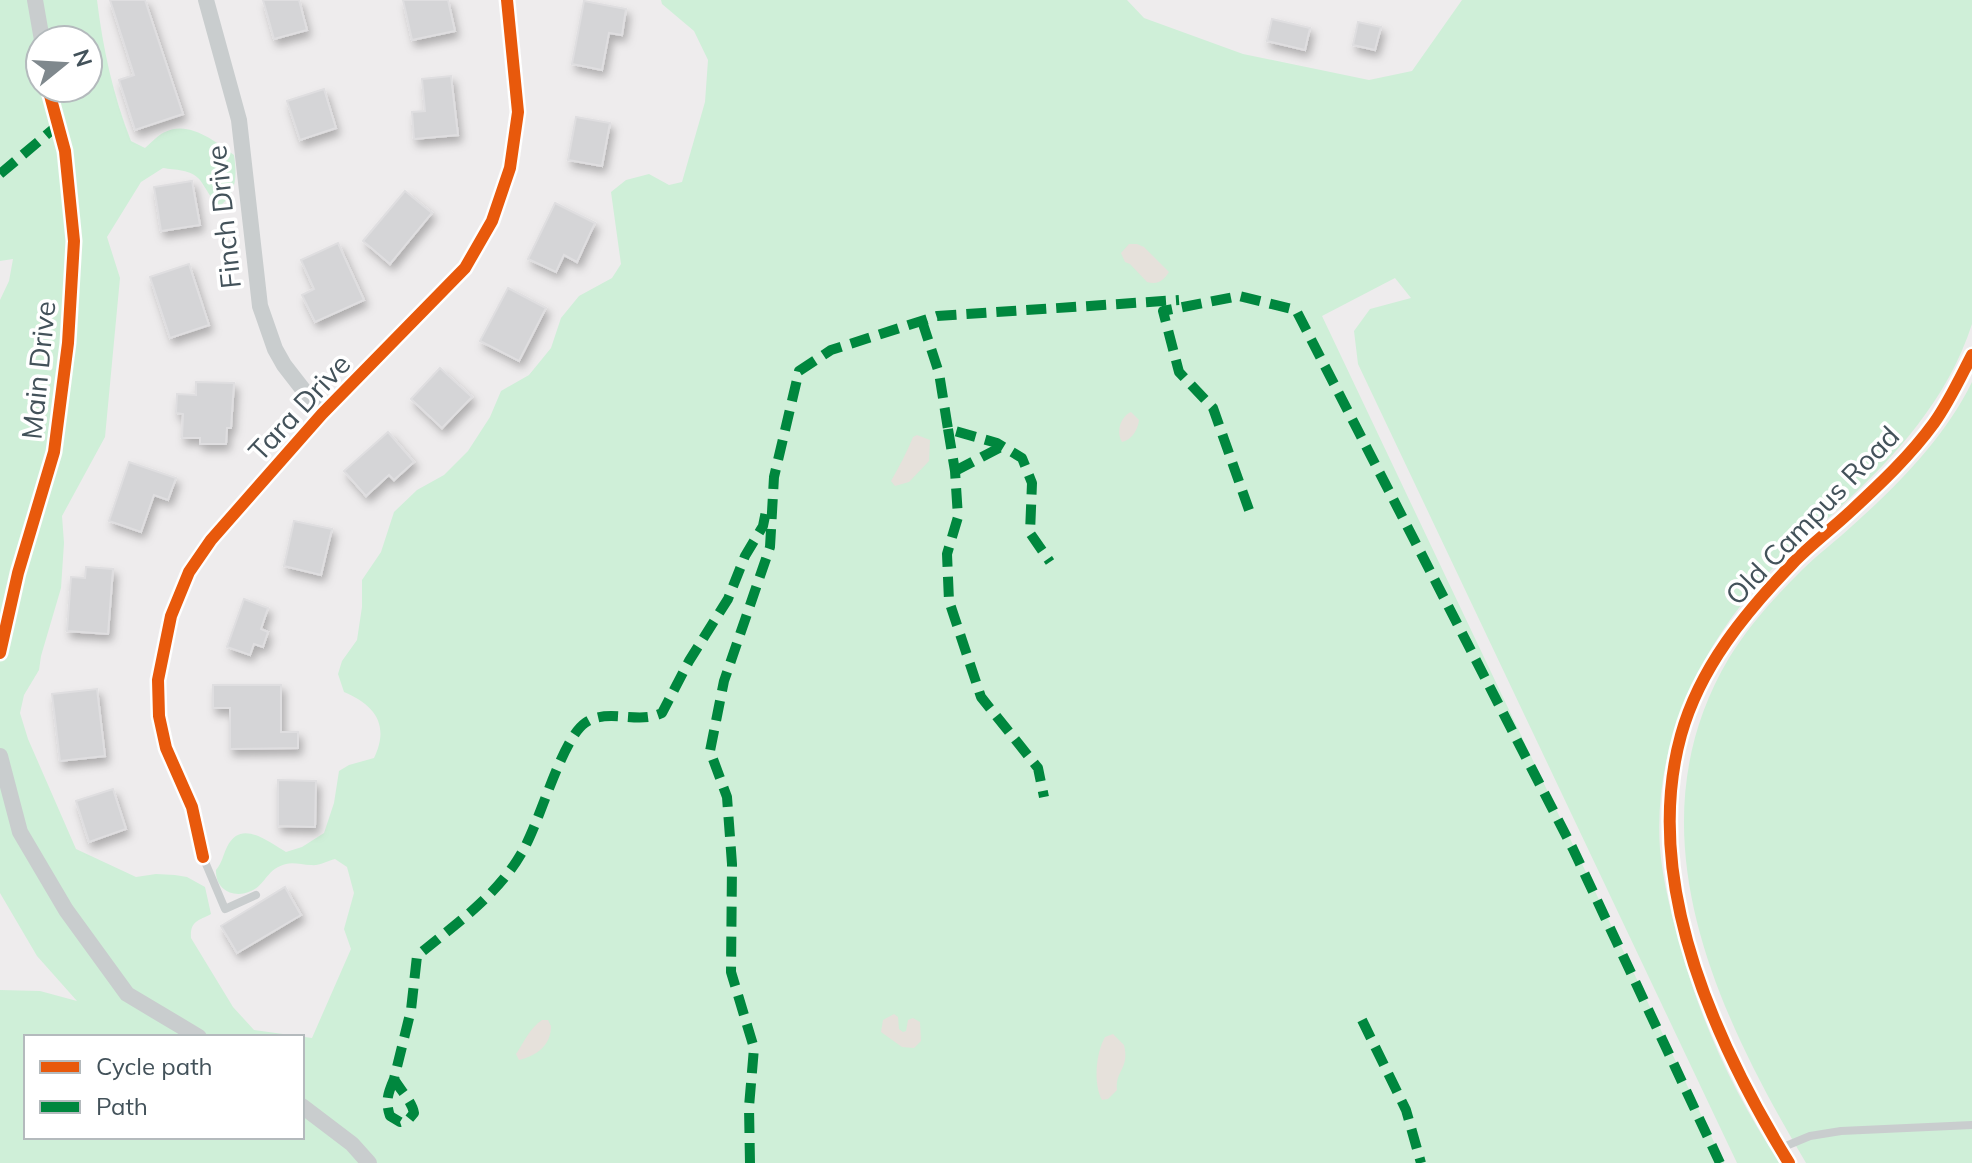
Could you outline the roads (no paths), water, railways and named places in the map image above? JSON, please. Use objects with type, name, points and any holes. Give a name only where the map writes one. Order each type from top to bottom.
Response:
[{"type":"street","points":[[35,0],[39,24]]},
{"type":"street","name":"Finch Drive","points":[[206,0],[239,120],[260,306],[284,365],[322,414]]},
{"type":"street","name":"Tara Drive","points":[[203,857],[192,807],[162,735],[158,680],[164,638],[178,595],[198,558],[322,414],[465,268],[492,221],[510,168],[518,112],[507,0]]},
{"type":"street","name":"Main Drive","points":[[0,653],[18,573],[54,452],[68,343],[74,241],[65,151],[52,104]]},
{"type":"street","name":"Old Campus Road","points":[[1789,1163],[1757,1110],[1721,1036],[1705,995],[1675,896],[1668,844],[1672,780],[1682,734],[1699,691],[1720,651],[1746,612],[1796,559],[1895,468],[1933,425],[1972,355]]},
{"type":"street","points":[[0,756],[20,832],[66,910],[127,994],[196,1035]]},
{"type":"street","points":[[304,1108],[352,1144],[369,1163]]},
{"type":"lane","points":[[203,857],[225,909],[256,895]]},
{"type":"lane","points":[[1780,1148],[1810,1136],[1841,1131],[1972,1125]]}]
